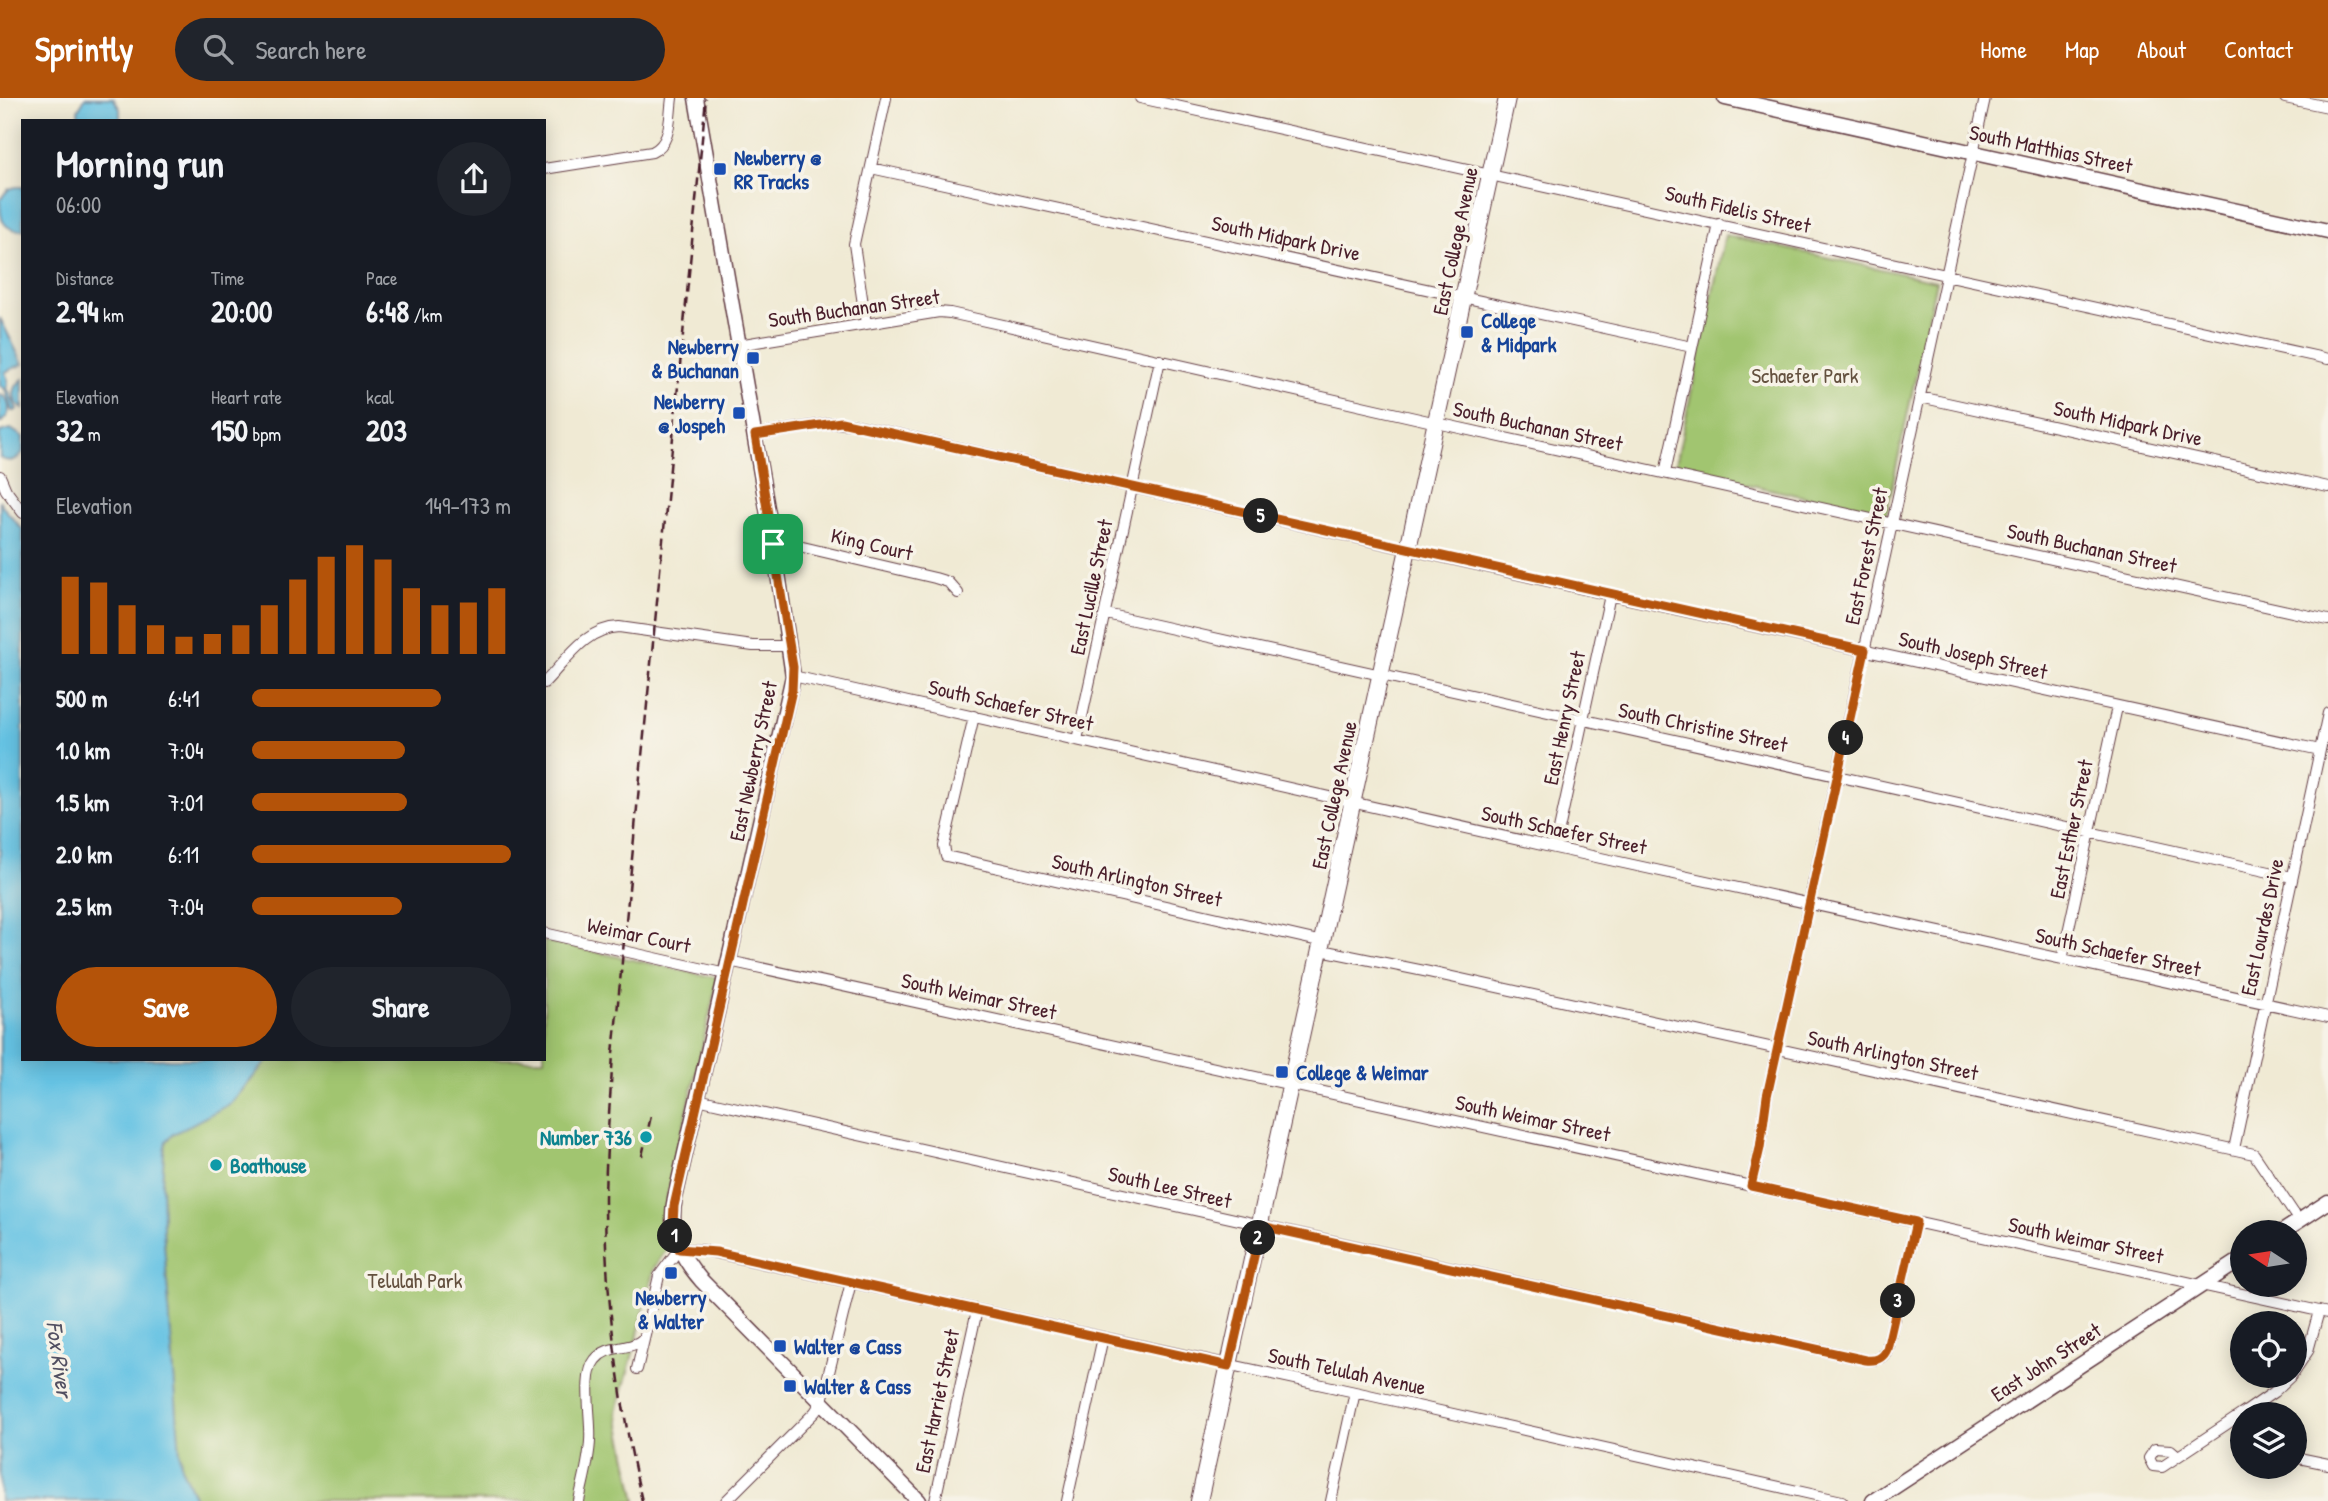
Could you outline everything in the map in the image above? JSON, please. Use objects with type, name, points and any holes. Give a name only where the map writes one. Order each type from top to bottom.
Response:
[{"type":"main road","name":"East Newberry Street","points":[[679,1249],[673,1224],[674,1206],[793,676],[755,435],[696,98]]},
{"type":"main road","name":"East College Avenue","points":[[1199,1501],[1507,98]]},
{"type":"main road","name":"South Matthias Street","points":[[1725,98],[2328,231]]},
{"type":"main road","points":[[2300,1220],[2328,1202]]},
{"type":"main road","points":[[679,1249],[692,1270],[729,1311],[822,1401],[919,1501]]},
{"type":"main road","name":"East John Street","points":[[1873,1501],[2230,1267]]},
{"type":"street","points":[[546,169],[652,152],[660,148],[668,131],[671,98]]},
{"type":"street","points":[[866,324],[854,244],[886,98]]},
{"type":"street","name":"South Fidelis Street","points":[[1140,98],[2328,359]]},
{"type":"street","name":"East Forest Street","points":[[1751,1186],[1777,1049],[1985,98]]},
{"type":"street","points":[[2285,98],[2328,107]]},
{"type":"street","name":"South Midpark Drive","points":[[871,168],[1692,347]]},
{"type":"street","points":[[1664,473],[1719,225]]},
{"type":"street","name":"South Buchanan Street","points":[[738,345],[939,312],[950,313],[2328,620]]},
{"type":"street","name":"East Lucille Street","points":[[1077,740],[1160,360]]},
{"type":"street","name":"South Midpark Drive","points":[[1920,397],[2328,487]]},
{"type":"street","name":"South Joseph Street","points":[[755,435],[831,423],[853,424],[1610,595],[2320,750]]},
{"type":"street","points":[[0,476],[6,490],[21,510]]},
{"type":"street","name":"King Court","points":[[773,544],[790,544],[935,578],[948,582],[958,593]]},
{"type":"street","name":"East Henry Street","points":[[1555,848],[1610,595]]},
{"type":"street","name":"South Christine Street","points":[[1106,614],[2292,877]]},
{"type":"street","points":[[546,682],[584,641],[607,627],[753,646],[789,646]]},
{"type":"street","name":"South Schaefer Street","points":[[793,676],[1555,848],[2328,1017]]},
{"type":"street","name":"East Esther Street","points":[[2062,960],[2117,707]]},
{"type":"street","name":"East Lourdes Drive","points":[[2234,1149],[2328,713]]},
{"type":"street","name":"South Arlington Street","points":[[974,716],[944,852],[951,858],[1429,972],[2254,1154],[2297,1220]]},
{"type":"street","name":"Weimar Court","points":[[546,933],[728,967]]},
{"type":"street","name":"South Weimar Street","points":[[728,967],[1291,1084],[2323,1312]]},
{"type":"street","name":"South Lee Street","points":[[697,1100],[1866,1360],[1880,1359],[1887,1349],[1916,1222]]},
{"type":"street","points":[[637,1369],[659,1276],[679,1249]]},
{"type":"street","name":"South Telulah Avenue","points":[[679,1249],[716,1252],[1842,1501]]},
{"type":"street","points":[[726,1501],[815,1412],[822,1401],[851,1282]]},
{"type":"street","name":"East Harriet Street","points":[[935,1501],[977,1310]]},
{"type":"street","points":[[2307,1353],[2323,1312]]},
{"type":"street","points":[[1067,1501],[1103,1337]]},
{"type":"street","points":[[579,1501],[590,1439],[591,1368],[597,1357],[609,1350],[632,1347],[645,1338]]},
{"type":"street","points":[[2260,1402],[2278,1388]]},
{"type":"street","points":[[1331,1501],[1355,1392]]},
{"type":"street","points":[[2178,1456],[2230,1423]]},
{"type":"street","points":[[2307,1460],[2328,1464]]},
{"type":"green space","name":"Schaefer Park","points":[[1725,235],[1936,281],[1886,515],[1675,468]]},
{"type":"green space","name":"Telulah Park","points":[[546,941],[718,978],[662,1219],[666,1250],[654,1268],[617,1411],[636,1501],[196,1501],[181,1467],[163,1229],[164,1151],[166,1141],[173,1134],[236,1098],[267,1061],[546,1061]]},
{"type":"water","points":[[85,98],[113,98],[120,109],[120,119],[79,119],[78,110]]},
{"type":"water","points":[[21,187],[21,230],[6,225],[0,212],[0,199],[9,189]]},
{"type":"water","points":[[0,318],[21,360],[21,365],[5,372],[7,388],[17,409],[15,411],[12,411],[5,389],[0,386]]},
{"type":"water","points":[[21,381],[21,408],[14,394]]},
{"type":"water","points":[[0,394],[7,401],[9,408],[7,416],[0,423]]},
{"type":"water","points":[[11,429],[21,436],[21,455],[13,460],[0,458],[0,432]]},
{"type":"water","name":"Fox River","points":[[0,500],[21,528],[21,1061],[267,1061],[230,1104],[173,1134],[166,1141],[164,1151],[163,1229],[181,1467],[196,1501],[0,1501]]},
{"type":"railway","points":[[642,1501],[615,1351],[606,1236],[606,1162],[613,1054],[706,98]]},
{"type":"railway","points":[[642,1156],[651,1116]]},
{"type":"place","name":"Newberry @ RR Tracks","points":[[720,169]]},
{"type":"place","name":"College & Midpark","points":[[1467,332]]},
{"type":"place","name":"Newberry & Buchanan","points":[[753,358]]},
{"type":"place","name":"Newberry @ Jospeh","points":[[739,413]]},
{"type":"place","name":"College & Weimar","points":[[1282,1072]]},
{"type":"place","name":"Number 736","points":[[646,1137]]},
{"type":"place","name":"Boathouse","points":[[216,1165]]},
{"type":"place","name":"Newberry & Walter","points":[[671,1273]]},
{"type":"place","name":"Walter @ Cass","points":[[780,1346]]},
{"type":"place","name":"Walter & Cass","points":[[790,1386]]},
{"type":"route","points":[[841,422],[1865,650],[1767,1096],[1760,1148],[1751,1186],[1916,1222],[1887,1349],[1883,1356],[1873,1361],[1866,1360],[1261,1226],[1229,1366],[716,1252],[679,1249],[673,1224],[674,1206],[792,690],[793,667],[773,544],[755,435],[841,422]]}]
